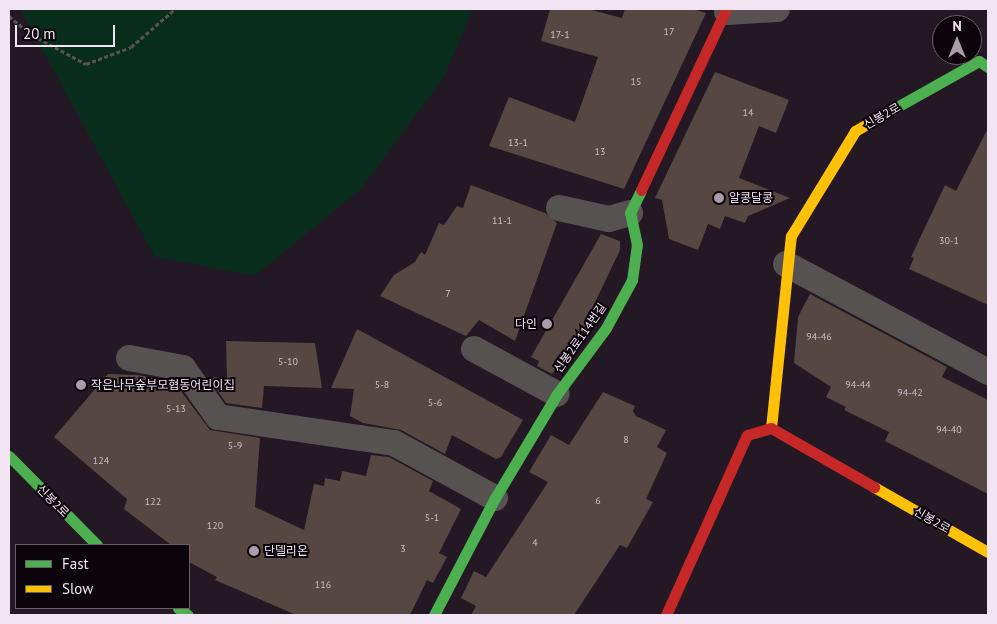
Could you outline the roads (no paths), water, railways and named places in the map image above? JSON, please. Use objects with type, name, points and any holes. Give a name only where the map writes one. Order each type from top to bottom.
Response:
[{"type":"street","points":[[559,208],[609,219],[630,212],[726,10],[777,9]]},
{"type":"street","name":"신봉2로","points":[[988,66],[978,61],[856,131],[791,236],[786,264],[771,428],[988,552]]},
{"type":"street","name":"신봉2로114번길","points":[[434,615],[495,498],[557,394],[606,328],[632,280],[637,245],[630,212]]},
{"type":"street","points":[[786,264],[988,372]]},
{"type":"street","points":[[474,349],[557,394]]},
{"type":"street","points":[[128,358],[183,368],[218,417],[394,443],[495,498]]},
{"type":"street","points":[[666,615],[747,435],[771,428]]},
{"type":"street","name":"신봉2로","points":[[9,456],[96,544]]},
{"type":"place","name":"알콩달콩","points":[[719,198]]},
{"type":"place","name":"다인","points":[[547,324]]},
{"type":"place","name":"작은나무숲부모협동어린이집","points":[[81,385]]},
{"type":"place","name":"단델리온","points":[[254,551]]}]
